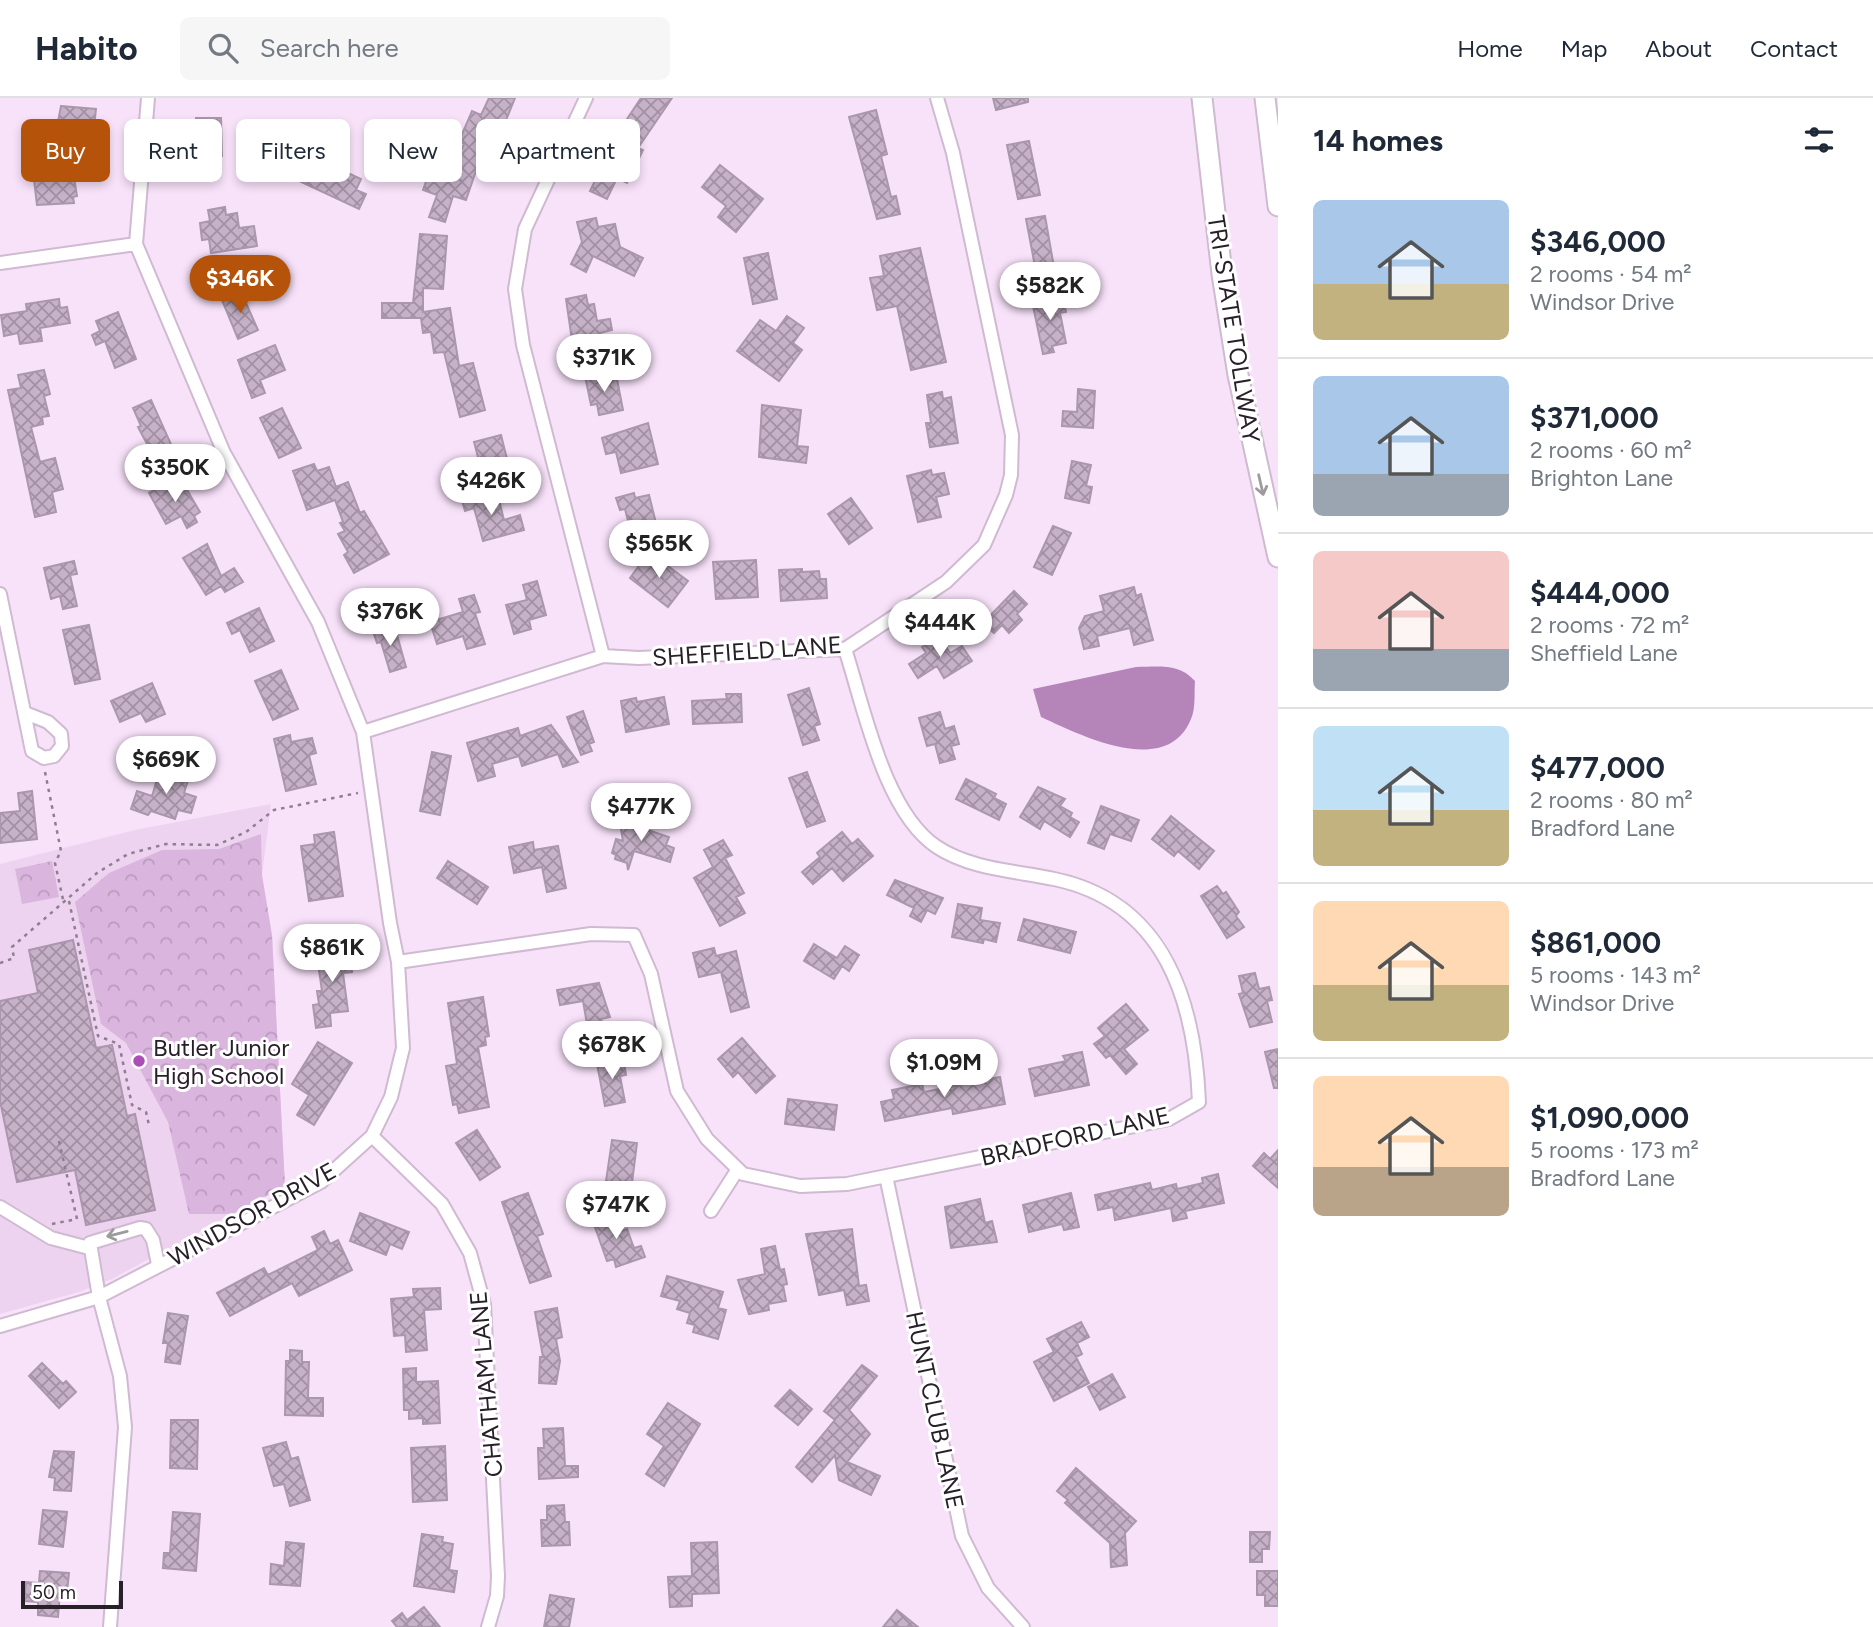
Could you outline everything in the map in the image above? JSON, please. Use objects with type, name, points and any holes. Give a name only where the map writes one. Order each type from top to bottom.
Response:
[{"type":"highway","points":[[1190,98],[1222,274]]},
{"type":"highway","name":"TRI-STATE TOLLWAY","points":[[1202,98],[1222,274],[1238,374],[1278,557]]},
{"type":"highway","points":[[1265,98],[1278,206]]},
{"type":"street","name":"WINDSOR DRIVE","points":[[0,1326],[99,1297],[321,1182],[372,1136],[394,1089],[403,1048],[398,962],[363,732],[318,622],[224,453],[136,244],[149,98]]},
{"type":"street","points":[[586,98],[525,229],[515,289],[523,345],[603,656]]},
{"type":"street","name":"SHEFFIELD LANE","points":[[363,732],[603,656],[639,659],[845,649],[959,572],[984,545],[1000,512],[1011,475],[1013,454],[1009,414],[953,153],[937,98]]},
{"type":"street","points":[[0,263],[136,244]]},
{"type":"street","points":[[0,594],[32,751],[44,758],[54,756],[62,746],[61,734],[48,722],[25,713]]},
{"type":"street","name":"BRADFORD LANE","points":[[398,962],[591,934],[634,935],[651,974],[677,1091],[699,1129],[743,1174],[816,1187],[886,1176],[1168,1119],[1199,1102],[1198,1071],[1180,987],[1171,966],[1149,933],[1119,904],[1068,882],[962,859],[937,847],[915,826],[895,798],[845,649]]},
{"type":"street","name":"CHATHAM LANE","points":[[372,1136],[431,1192],[456,1225],[470,1253],[484,1304],[498,1576],[497,1596],[488,1627]]},
{"type":"street","points":[[710,1211],[738,1169]]},
{"type":"street","name":"HUNT CLUB LANE","points":[[886,1176],[962,1536],[988,1588],[1023,1627]]},
{"type":"street","points":[[0,1207],[51,1238],[89,1248]]},
{"type":"street","points":[[110,1627],[125,1427],[120,1377],[89,1248],[96,1239],[146,1229],[153,1240],[159,1264]]},
{"type":"path","points":[[44,758],[61,851],[55,863],[64,904]]},
{"type":"path","points":[[0,963],[14,958],[12,947],[69,901],[97,873],[128,854],[166,844],[217,845],[246,832],[274,810],[371,791]]},
{"type":"path","points":[[69,901],[98,1036],[119,1044],[132,1105],[146,1112],[149,1125]]},
{"type":"path","points":[[51,1224],[77,1219],[59,1141]]},
{"type":"shaded area","points":[[1136,667],[1175,669],[1195,681],[1193,715],[1179,737],[1163,747],[1122,747],[1099,741],[1041,717],[1033,689]]},
{"type":"shaded area","name":"Butler Junior High School","points":[[271,804],[262,875],[272,935],[285,1186],[112,1279],[79,1292],[0,1314],[0,864],[135,830]]},
{"type":"green space","points":[[261,834],[262,875],[272,935],[285,1186],[233,1214],[189,1214],[168,1122],[126,1043],[101,1024],[75,902],[109,873],[162,850],[219,849]]},
{"type":"green space","points":[[52,861],[59,897],[22,904],[15,869]]},
{"type":"building","points":[[489,98],[515,98],[507,119],[476,119],[476,171],[466,200],[453,196],[445,222],[429,217],[437,195],[423,190],[426,182],[462,182],[462,134],[472,111],[481,115]]},
{"type":"building","points":[[641,98],[672,98],[640,145],[640,119],[627,119]]},
{"type":"building","points":[[993,98],[1028,98],[1028,102],[996,110]]},
{"type":"building","points":[[61,106],[96,109],[95,119],[58,119]]},
{"type":"building","points":[[876,110],[887,154],[881,156],[891,197],[896,196],[900,214],[877,219],[849,117]]},
{"type":"building","points":[[1029,141],[1040,195],[1018,199],[1007,145]]},
{"type":"building","points":[[720,165],[763,199],[736,232],[718,217],[726,206],[702,187]]},
{"type":"building","points":[[350,174],[361,179],[356,190],[366,194],[359,209],[301,182],[350,182]]},
{"type":"building","points":[[34,182],[75,182],[77,196],[73,197],[74,203],[37,205]]},
{"type":"building","points":[[594,182],[615,182],[607,199],[590,191]]},
{"type":"building","points":[[225,207],[226,215],[237,213],[239,228],[254,226],[257,246],[211,253],[209,239],[202,240],[200,223],[210,221],[208,210]]},
{"type":"building","points":[[1045,216],[1055,273],[1037,277],[1026,219]]},
{"type":"building","points":[[596,218],[598,227],[615,224],[620,247],[643,258],[634,276],[593,256],[586,272],[571,264],[582,242],[577,222]]},
{"type":"building","points":[[420,234],[447,236],[443,289],[423,288],[423,312],[450,308],[459,366],[473,363],[485,410],[460,417],[444,352],[434,353],[431,332],[423,333],[421,318],[382,318],[382,303],[413,303]]},
{"type":"building","points":[[920,248],[946,362],[911,370],[897,306],[877,310],[870,278],[884,276],[880,256]]},
{"type":"building","points":[[768,253],[777,299],[753,304],[744,258]]},
{"type":"building","points":[[241,292],[258,330],[238,339],[222,300]]},
{"type":"building","points":[[586,295],[588,305],[594,304],[597,321],[610,319],[612,330],[600,333],[603,348],[574,354],[566,299]]},
{"type":"building","points":[[1063,295],[1066,312],[1060,313],[1066,343],[1052,346],[1054,352],[1043,354],[1032,301]]},
{"type":"building","points":[[59,299],[60,308],[67,307],[70,323],[40,328],[42,341],[20,344],[18,333],[4,336],[1,315],[27,311],[26,304]]},
{"type":"building","points":[[118,312],[136,359],[115,368],[105,341],[96,345],[92,335],[100,331],[96,321]]},
{"type":"building","points":[[787,316],[804,328],[793,343],[802,350],[779,381],[737,351],[760,320],[776,331]]},
{"type":"building","points":[[275,345],[285,370],[260,380],[265,393],[252,398],[238,360]]},
{"type":"building","points":[[44,370],[50,394],[44,396],[49,416],[42,417],[43,424],[31,427],[40,462],[55,458],[63,489],[52,492],[56,512],[35,517],[8,390],[21,388],[18,375]]},
{"type":"building","points":[[603,372],[605,382],[617,379],[623,410],[599,415],[597,404],[591,405],[585,376]]},
{"type":"building","points":[[1078,389],[1095,391],[1093,428],[1062,426],[1063,411],[1077,412]]},
{"type":"building","points":[[942,392],[943,399],[951,397],[958,443],[930,447],[926,423],[931,423],[927,395]]},
{"type":"building","points":[[151,400],[174,451],[155,459],[138,427],[141,426],[133,408]]},
{"type":"building","points":[[762,405],[801,410],[797,446],[808,447],[806,463],[759,457]]},
{"type":"building","points":[[282,408],[301,448],[279,458],[260,418]]},
{"type":"building","points":[[648,423],[658,464],[621,473],[616,452],[606,454],[602,438]]},
{"type":"building","points":[[501,435],[507,459],[500,460],[503,473],[475,481],[471,467],[480,465],[474,442]]},
{"type":"building","points":[[1072,461],[1091,465],[1086,486],[1092,487],[1089,503],[1065,498]]},
{"type":"building","points":[[314,464],[317,471],[329,467],[336,487],[348,482],[360,513],[364,511],[389,554],[354,573],[344,555],[348,552],[338,534],[345,531],[340,523],[343,522],[335,500],[307,510],[293,471]]},
{"type":"building","points":[[931,470],[932,475],[944,473],[949,494],[936,497],[941,517],[918,522],[907,476]]},
{"type":"building","points":[[174,479],[182,493],[187,490],[200,512],[194,516],[197,522],[187,528],[181,516],[166,524],[149,493]]},
{"type":"building","points":[[482,492],[484,500],[498,496],[504,520],[520,515],[524,530],[483,541],[474,508],[465,511],[461,497]]},
{"type":"building","points":[[634,493],[635,498],[649,495],[658,531],[638,537],[634,524],[629,525],[625,509],[620,510],[616,498]]},
{"type":"building","points":[[851,498],[872,528],[849,544],[828,514]]},
{"type":"building","points":[[1053,526],[1071,533],[1052,575],[1034,567]]},
{"type":"building","points":[[207,544],[221,576],[234,568],[243,582],[225,592],[221,586],[206,595],[183,558]]},
{"type":"building","points":[[649,552],[688,581],[668,607],[630,578]]},
{"type":"building","points":[[756,560],[758,597],[716,599],[713,562]]},
{"type":"building","points":[[74,561],[77,574],[70,575],[77,606],[63,609],[60,596],[51,599],[44,568]]},
{"type":"building","points":[[802,569],[802,572],[819,571],[820,579],[826,579],[827,598],[781,601],[779,570]]},
{"type":"building","points":[[537,581],[546,615],[529,620],[531,629],[514,634],[506,605],[527,600],[523,585]]},
{"type":"building","points":[[1134,587],[1136,596],[1141,594],[1153,640],[1134,645],[1130,628],[1097,636],[1099,646],[1084,649],[1079,628],[1085,616],[1104,611],[1100,596]]},
{"type":"building","points":[[1014,591],[1027,604],[1017,614],[1022,620],[1009,633],[1002,625],[994,633],[983,623]]},
{"type":"building","points":[[474,595],[480,612],[475,613],[485,644],[467,649],[463,636],[437,644],[430,622],[463,612],[459,599]]},
{"type":"building","points":[[259,608],[274,641],[250,652],[240,630],[232,634],[227,623]]},
{"type":"building","points":[[386,623],[390,637],[397,635],[406,667],[390,672],[381,642],[377,643],[372,628]]},
{"type":"building","points":[[89,625],[100,679],[75,684],[63,630]]},
{"type":"building","points":[[940,637],[950,653],[962,646],[972,661],[944,678],[937,666],[918,678],[909,664],[926,653],[922,647]]},
{"type":"building","points":[[281,670],[298,709],[273,720],[255,681]]},
{"type":"building","points":[[152,683],[165,714],[146,722],[141,713],[120,722],[111,701]]},
{"type":"building","points":[[809,688],[820,724],[814,726],[819,740],[803,745],[788,695]]},
{"type":"building","points":[[726,694],[741,694],[742,722],[693,724],[692,701],[727,699]]},
{"type":"building","points":[[664,697],[669,724],[626,732],[621,701],[636,698],[637,702]]},
{"type":"building","points":[[583,711],[594,742],[589,744],[592,751],[581,755],[567,717]]},
{"type":"building","points":[[940,712],[945,729],[954,726],[959,744],[951,746],[955,759],[940,763],[935,744],[927,746],[919,718]]},
{"type":"building","points":[[551,725],[578,762],[563,767],[558,754],[522,766],[519,756],[492,764],[495,776],[478,781],[467,743],[518,728],[520,736]]},
{"type":"building","points":[[290,735],[291,742],[312,738],[316,753],[309,755],[316,784],[286,791],[274,739]]},
{"type":"building","points":[[432,752],[451,756],[440,815],[420,811]]},
{"type":"building","points":[[161,767],[189,777],[184,793],[196,797],[191,813],[178,810],[175,819],[151,811],[148,815],[131,809],[137,791],[152,796]]},
{"type":"building","points":[[807,772],[825,821],[807,827],[789,778]]},
{"type":"building","points":[[966,779],[996,794],[994,798],[1006,804],[999,820],[956,799]]},
{"type":"building","points":[[1038,787],[1065,799],[1060,806],[1072,813],[1070,817],[1079,822],[1070,837],[1044,821],[1040,829],[1020,817]]},
{"type":"building","points":[[32,791],[37,839],[0,843],[0,813],[20,811],[18,793]]},
{"type":"building","points":[[1101,806],[1139,820],[1131,841],[1110,834],[1104,849],[1088,843]]},
{"type":"building","points":[[1171,816],[1214,851],[1199,869],[1178,851],[1174,856],[1152,839]]},
{"type":"building","points":[[644,819],[645,829],[669,837],[666,845],[674,848],[670,862],[634,851],[628,870],[627,863],[615,859],[616,855],[612,853],[616,839],[623,841],[620,823]]},
{"type":"building","points":[[334,832],[343,896],[309,901],[301,846],[315,844],[314,835]]},
{"type":"building","points":[[842,832],[852,844],[858,839],[873,856],[843,881],[832,868],[813,884],[802,872],[820,857],[817,853]]},
{"type":"building","points":[[723,840],[732,855],[725,858],[744,893],[736,897],[745,913],[720,926],[694,878],[713,867],[704,850]]},
{"type":"building","points":[[533,842],[534,850],[558,846],[566,888],[547,892],[542,867],[514,873],[509,847]]},
{"type":"building","points":[[448,861],[488,887],[477,904],[437,878]]},
{"type":"building","points":[[895,880],[943,898],[935,914],[927,910],[921,922],[910,916],[914,908],[887,895]]},
{"type":"building","points":[[1217,886],[1223,894],[1226,892],[1239,912],[1236,916],[1244,927],[1227,938],[1201,896]]},
{"type":"building","points":[[958,904],[982,908],[980,920],[1000,923],[996,942],[984,939],[983,943],[952,937]]},
{"type":"building","points":[[1024,919],[1076,932],[1070,953],[1018,940]]},
{"type":"building","points":[[73,940],[96,1048],[112,1045],[127,1116],[135,1114],[155,1210],[86,1225],[75,1170],[17,1182],[0,1101],[0,1001],[38,993],[29,950]]},
{"type":"building","points":[[814,944],[837,958],[845,946],[859,955],[849,971],[842,966],[834,979],[804,961]]},
{"type":"building","points":[[348,946],[352,972],[343,973],[348,1011],[330,1013],[331,1026],[316,1028],[313,1005],[319,1004],[317,991],[322,991],[316,949]]},
{"type":"building","points":[[714,948],[716,956],[736,951],[749,1007],[731,1012],[721,972],[699,977],[693,953]]},
{"type":"building","points":[[1255,973],[1259,989],[1269,987],[1272,1000],[1267,1001],[1272,1022],[1250,1027],[1239,994],[1243,993],[1239,976]]},
{"type":"building","points":[[599,983],[610,1017],[601,1019],[603,1027],[588,1030],[583,1001],[560,1005],[557,990]]},
{"type":"building","points":[[483,997],[489,1036],[485,1037],[486,1045],[478,1047],[489,1107],[459,1113],[457,1104],[453,1105],[446,1066],[457,1064],[448,1003]]},
{"type":"building","points":[[1126,1004],[1148,1030],[1124,1049],[1137,1064],[1126,1074],[1110,1055],[1106,1058],[1094,1044],[1105,1036],[1098,1028]]},
{"type":"building","points":[[742,1038],[775,1076],[756,1093],[738,1072],[733,1077],[718,1059]]},
{"type":"building","points":[[318,1042],[352,1063],[314,1125],[297,1115],[309,1095],[292,1084]]},
{"type":"building","points":[[1278,1049],[1278,1088],[1274,1088],[1265,1052]]},
{"type":"building","points":[[1082,1052],[1089,1085],[1035,1096],[1029,1069],[1066,1061],[1063,1056]]},
{"type":"building","points":[[623,1056],[626,1075],[620,1076],[625,1102],[605,1106],[597,1064]]},
{"type":"building","points":[[1000,1077],[1005,1104],[953,1114],[952,1108],[885,1121],[881,1102],[894,1099],[892,1090],[922,1084],[924,1092]]},
{"type":"building","points":[[788,1099],[837,1105],[834,1130],[785,1124]]},
{"type":"building","points":[[477,1130],[500,1167],[480,1180],[456,1143]]},
{"type":"building","points":[[612,1140],[637,1143],[631,1191],[605,1188]]},
{"type":"building","points":[[1278,1150],[1278,1188],[1253,1166],[1264,1153],[1270,1159]]},
{"type":"building","points":[[1218,1174],[1224,1203],[1185,1211],[1187,1218],[1173,1221],[1171,1208],[1115,1220],[1113,1207],[1098,1210],[1095,1195],[1150,1183],[1152,1190],[1176,1184],[1177,1189],[1203,1183],[1202,1178]]},
{"type":"building","points":[[528,1193],[543,1234],[537,1236],[551,1276],[530,1283],[502,1202]]},
{"type":"building","points":[[1071,1193],[1079,1227],[1064,1230],[1062,1224],[1029,1232],[1023,1205]]},
{"type":"building","points":[[980,1199],[985,1223],[992,1221],[997,1242],[951,1248],[945,1207]]},
{"type":"building","points":[[360,1213],[409,1232],[402,1249],[390,1244],[386,1255],[350,1241]]},
{"type":"building","points":[[610,1213],[612,1219],[618,1217],[622,1231],[627,1229],[634,1248],[641,1246],[645,1257],[616,1267],[614,1259],[607,1261],[592,1219]]},
{"type":"building","points":[[852,1229],[859,1286],[866,1285],[869,1301],[847,1305],[844,1290],[819,1295],[806,1234]]},
{"type":"building","points":[[324,1231],[330,1244],[338,1240],[352,1270],[299,1296],[292,1283],[230,1316],[217,1293],[264,1268],[268,1275],[318,1250],[312,1237]]},
{"type":"building","points":[[775,1246],[780,1270],[784,1269],[787,1284],[783,1285],[786,1301],[768,1304],[769,1310],[749,1314],[738,1280],[765,1274],[761,1249]]},
{"type":"building","points":[[667,1276],[723,1292],[718,1308],[726,1310],[718,1339],[693,1332],[695,1325],[687,1323],[690,1313],[677,1309],[680,1301],[661,1296]]},
{"type":"building","points":[[440,1288],[441,1309],[424,1310],[427,1350],[406,1352],[405,1335],[394,1336],[391,1299],[414,1297],[413,1289]]},
{"type":"building","points":[[557,1308],[562,1337],[556,1339],[560,1361],[556,1384],[539,1383],[540,1357],[543,1357],[535,1312]]},
{"type":"building","points":[[168,1313],[188,1316],[180,1364],[165,1362],[168,1343],[163,1343]]},
{"type":"building","points":[[1081,1322],[1089,1337],[1077,1343],[1082,1354],[1076,1357],[1089,1383],[1054,1401],[1034,1362],[1054,1352],[1047,1339]]},
{"type":"building","points":[[290,1350],[302,1351],[302,1362],[309,1362],[308,1398],[323,1398],[323,1416],[285,1415],[286,1361],[290,1361]]},
{"type":"building","points":[[42,1363],[63,1384],[66,1381],[76,1392],[59,1408],[29,1376]]},
{"type":"building","points":[[862,1365],[877,1376],[849,1410],[870,1434],[847,1462],[880,1476],[871,1495],[839,1480],[835,1455],[812,1482],[796,1467],[835,1420],[824,1411]]},
{"type":"building","points":[[416,1368],[416,1382],[438,1381],[440,1423],[423,1424],[423,1418],[409,1419],[409,1410],[404,1410],[403,1369]]},
{"type":"building","points":[[1112,1374],[1125,1397],[1100,1410],[1088,1387]]},
{"type":"building","points":[[790,1390],[812,1409],[798,1425],[775,1406]]},
{"type":"building","points":[[668,1403],[700,1424],[664,1486],[646,1474],[664,1446],[647,1434]]},
{"type":"building","points":[[171,1420],[198,1420],[197,1469],[170,1468]]},
{"type":"building","points":[[563,1428],[565,1466],[578,1466],[578,1477],[539,1479],[538,1448],[544,1448],[543,1429]]},
{"type":"building","points":[[286,1442],[291,1459],[298,1457],[310,1500],[290,1506],[284,1484],[274,1486],[263,1448]]},
{"type":"building","points":[[445,1446],[447,1500],[413,1502],[411,1448]]},
{"type":"building","points":[[54,1451],[74,1452],[71,1491],[54,1490],[55,1478],[49,1477]]},
{"type":"building","points":[[1076,1468],[1136,1521],[1125,1533],[1127,1565],[1111,1567],[1110,1543],[1065,1503],[1068,1500],[1057,1491]]},
{"type":"building","points":[[564,1505],[565,1522],[569,1522],[570,1545],[542,1546],[541,1520],[547,1520],[547,1506]]},
{"type":"building","points":[[43,1510],[67,1512],[63,1547],[39,1544]]},
{"type":"building","points":[[173,1512],[200,1514],[196,1571],[163,1568],[164,1553],[170,1553]]},
{"type":"building","points":[[1250,1532],[1270,1532],[1269,1549],[1262,1549],[1262,1562],[1250,1562]]},
{"type":"building","points":[[422,1534],[443,1537],[442,1542],[453,1544],[449,1570],[457,1571],[454,1592],[414,1586]]},
{"type":"building","points":[[286,1542],[304,1544],[300,1586],[270,1584],[271,1564],[284,1566]]},
{"type":"building","points":[[717,1542],[719,1593],[692,1594],[692,1606],[670,1607],[668,1577],[692,1576],[691,1543]]},
{"type":"building","points":[[40,1571],[69,1573],[67,1592],[60,1592],[58,1617],[38,1615],[38,1602],[24,1601],[26,1582],[39,1583]]},
{"type":"building","points":[[1257,1571],[1278,1571],[1278,1606],[1265,1606],[1265,1595],[1257,1595]]},
{"type":"building","points":[[550,1595],[574,1599],[569,1627],[544,1627]]},
{"type":"building","points":[[424,1607],[440,1627],[397,1627],[392,1621],[402,1613],[407,1620]]},
{"type":"building","points":[[897,1610],[918,1627],[883,1627]]},
{"type":"place","name":"Butler Junior High School","points":[[139,1061]]}]
